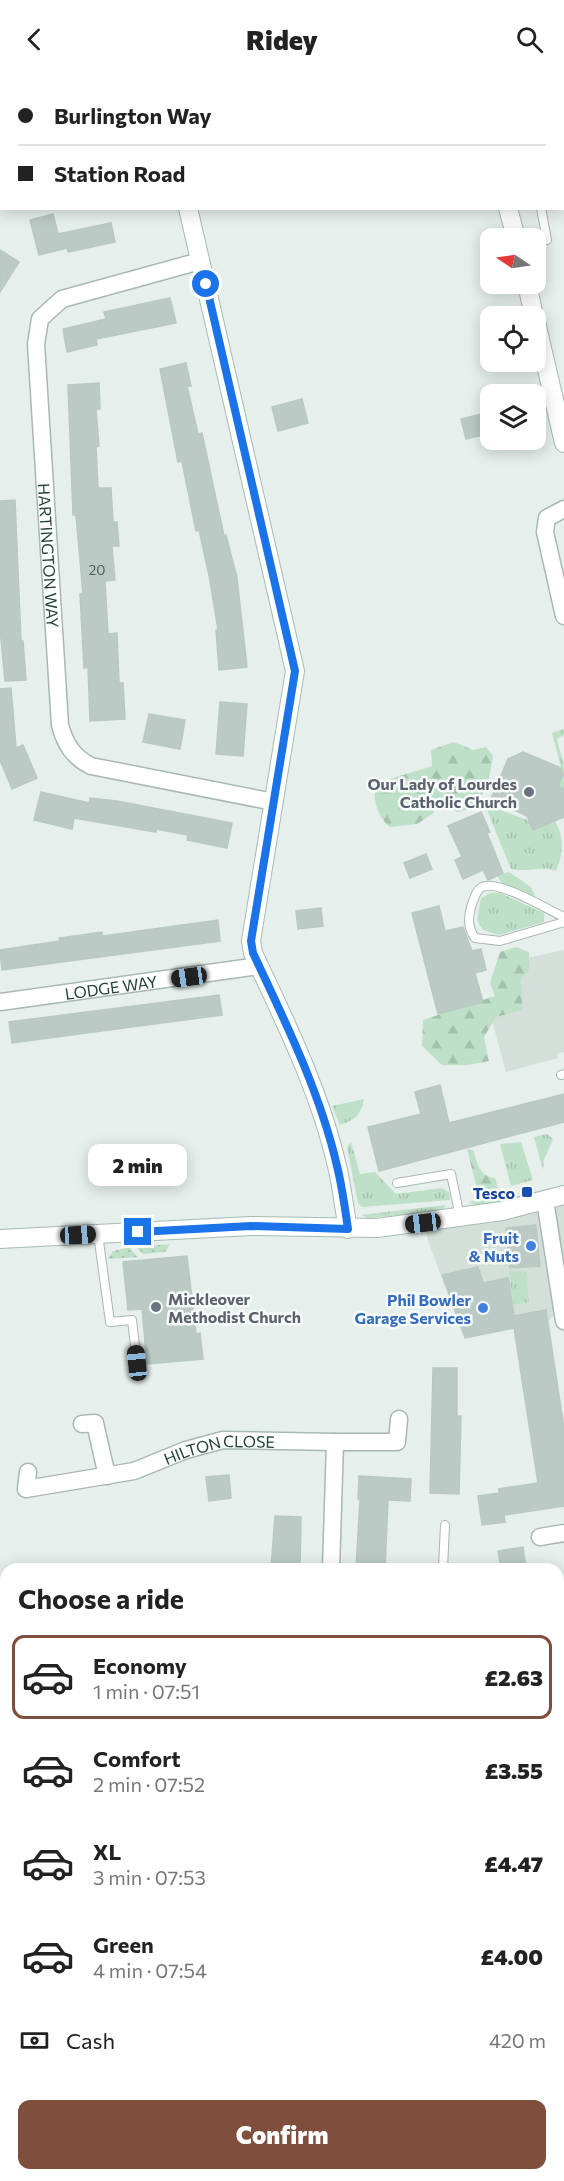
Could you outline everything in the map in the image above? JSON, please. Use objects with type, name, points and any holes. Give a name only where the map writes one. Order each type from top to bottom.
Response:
[{"type":"street","points":[[188,210],[295,671],[252,932],[253,953],[287,1027],[327,1130],[337,1166],[348,1229]]},
{"type":"street","points":[[509,210],[513,228]]},
{"type":"street","name":"HARTINGTON WAY","points":[[200,261],[63,298],[40,319],[36,344],[60,725],[67,746],[91,766],[274,801]]},
{"type":"street","points":[[546,365],[564,443]]},
{"type":"street","points":[[564,509],[547,518],[545,532],[564,616]]},
{"type":"street","name":"LODGE WAY","points":[[0,1002],[259,966]]},
{"type":"street","points":[[0,1239],[251,1226],[348,1229],[460,1218],[564,1195]]},
{"type":"street","points":[[545,1200],[564,1322]]},
{"type":"street","name":"HILTON CLOSE","points":[[28,1472],[26,1489],[134,1471],[195,1447],[223,1440],[398,1442],[399,1419]]},
{"type":"street","points":[[82,1424],[95,1423],[107,1476]]},
{"type":"street","points":[[331,1563],[334,1442]]},
{"type":"street","points":[[540,1537],[564,1533]]},
{"type":"lane","points":[[541,210],[545,228]]},
{"type":"lane","points":[[489,886],[509,891],[564,919],[492,942],[475,938],[469,922],[476,893],[481,887],[489,886]]},
{"type":"lane","points":[[397,1183],[451,1174],[460,1218]]},
{"type":"lane","points":[[98,1234],[110,1322],[132,1320],[137,1363]]},
{"type":"lane","points":[[443,1563],[445,1526]]},
{"type":"shaded area","points":[[564,950],[564,1052],[557,1054],[558,1058],[506,1072],[490,1013],[509,962]]},
{"type":"shaded area","points":[[564,1185],[564,1302],[548,1322],[465,1338],[428,1241],[423,1214],[477,1206]]},
{"type":"green space","points":[[564,729],[564,735],[557,739],[564,765],[564,789],[558,786],[563,775],[552,733]]},
{"type":"green space","points":[[454,742],[473,750],[486,747],[493,756],[488,785],[473,808],[458,812],[435,802],[434,813],[417,824],[390,827],[382,818],[375,801],[377,783],[432,766],[431,750]]},
{"type":"green space","points":[[486,808],[495,808],[530,821],[533,829],[555,821],[562,845],[556,871],[511,869]]},
{"type":"green space","points":[[509,872],[531,887],[536,898],[503,885],[497,876]]},
{"type":"green space","points":[[490,893],[500,893],[544,913],[544,922],[499,935],[483,930],[477,920],[481,898]]},
{"type":"green space","points":[[516,947],[529,952],[529,970],[521,979],[522,1010],[496,1017],[484,1037],[489,1061],[468,1065],[442,1065],[422,1046],[423,1020],[495,996],[490,983],[500,952]]},
{"type":"green space","points":[[364,1099],[356,1116],[340,1125],[332,1106]]},
{"type":"green space","points":[[547,1134],[553,1139],[544,1160],[543,1170],[534,1137]]},
{"type":"green space","points":[[351,1142],[360,1174],[375,1172],[396,1194],[442,1188],[449,1192],[450,1200],[362,1207],[358,1203],[347,1147]]},
{"type":"green space","points":[[521,1142],[533,1180],[511,1186],[500,1144]]},
{"type":"green space","points":[[467,1149],[473,1150],[482,1172],[495,1178],[498,1188],[478,1193]]},
{"type":"green space","points":[[499,1194],[501,1201],[477,1206],[469,1202]]},
{"type":"green space","points":[[446,1205],[442,1211],[368,1218],[361,1215]]},
{"type":"green space","points":[[170,1244],[165,1252],[143,1254],[136,1247]]},
{"type":"green space","points":[[130,1248],[138,1257],[108,1259],[113,1251]]},
{"type":"green space","points":[[509,1270],[526,1272],[529,1302],[513,1305]]},
{"type":"building","points":[[53,214],[58,234],[111,223],[115,242],[68,252],[67,248],[39,255],[30,220]]},
{"type":"building","points":[[0,250],[19,262],[0,292]]},
{"type":"building","points":[[170,298],[176,323],[96,339],[97,345],[67,352],[63,329],[106,319],[104,312]]},
{"type":"building","points":[[186,363],[191,386],[187,386],[198,434],[202,433],[224,536],[226,535],[237,578],[247,667],[219,670],[216,630],[218,630],[209,575],[199,530],[196,531],[182,461],[178,462],[160,369]]},
{"type":"building","points":[[99,383],[100,409],[96,409],[99,446],[96,447],[98,488],[111,488],[113,522],[117,522],[119,546],[112,546],[115,580],[105,581],[108,634],[117,633],[119,683],[123,683],[125,719],[90,721],[88,667],[84,668],[80,594],[83,594],[76,515],[73,515],[68,385]]},
{"type":"building","points":[[302,399],[308,423],[278,431],[272,407]]},
{"type":"building","points":[[480,414],[480,436],[466,439],[461,419]]},
{"type":"building","points":[[15,500],[21,641],[23,641],[26,680],[5,681],[0,629],[0,501]]},
{"type":"building","points":[[11,688],[16,748],[23,745],[37,778],[12,789],[0,760],[0,689]]},
{"type":"building","points":[[220,702],[247,704],[243,756],[216,754]]},
{"type":"building","points":[[149,714],[185,720],[180,749],[143,742]]},
{"type":"building","name":"Our Lady of Lourdes Catholic Church","points":[[523,752],[561,768],[563,775],[558,786],[564,789],[564,817],[533,830],[527,816],[491,799],[508,759]]},
{"type":"building","points":[[41,792],[89,803],[90,798],[117,801],[232,823],[227,848],[187,840],[188,835],[156,829],[156,832],[74,818],[72,829],[34,820]]},
{"type":"building","points":[[481,812],[503,873],[488,880],[483,870],[463,879],[455,860],[462,857],[448,826]]},
{"type":"building","points":[[426,854],[432,869],[410,878],[404,863]]},
{"type":"building","points":[[439,906],[445,931],[463,927],[472,951],[481,949],[486,970],[475,973],[483,1002],[438,1014],[412,913]]},
{"type":"building","points":[[321,908],[323,926],[298,929],[296,911]]},
{"type":"building","points":[[218,920],[220,941],[2,970],[0,950],[102,932],[103,936]]},
{"type":"building","points":[[219,995],[222,1015],[12,1043],[9,1022]]},
{"type":"building","points":[[440,1085],[449,1123],[564,1094],[564,1122],[379,1171],[368,1127],[421,1114],[415,1092]]},
{"type":"building","points":[[536,1225],[540,1266],[510,1268],[506,1228]]},
{"type":"building","name":"Mickleover Methodist Church","points":[[187,1256],[196,1334],[200,1333],[203,1359],[147,1364],[142,1309],[128,1310],[123,1262]]},
{"type":"building","points":[[478,1267],[483,1283],[508,1278],[514,1316],[546,1310],[564,1428],[564,1506],[504,1515],[505,1522],[482,1525],[478,1496],[499,1493],[499,1489],[538,1483],[514,1328],[465,1338],[442,1275]]},
{"type":"building","points":[[433,1368],[457,1368],[457,1416],[461,1416],[459,1494],[430,1493]]},
{"type":"building","points":[[229,1475],[231,1498],[209,1501],[206,1477]]},
{"type":"building","points":[[359,1476],[411,1479],[410,1501],[388,1500],[385,1563],[356,1563],[360,1499],[358,1499]]},
{"type":"building","points":[[275,1516],[301,1517],[300,1563],[271,1563]]},
{"type":"building","points":[[523,1547],[525,1563],[500,1563],[498,1551]]},
{"type":"place","name":"Our Lady of Lourdes Catholic Church","points":[[529,792]]},
{"type":"place","name":"Tesco","points":[[527,1192]]},
{"type":"place","name":"Fruit & Nuts","points":[[531,1246]]},
{"type":"place","name":"Mickleover Methodist Church","points":[[156,1307]]},
{"type":"place","name":"Phil Bowler Garage Services","points":[[483,1308]]},
{"type":"route","points":[[138,1232],[251,1226],[348,1229],[337,1166],[327,1130],[287,1027],[253,953],[251,941],[295,684],[295,671],[206,284]]}]
